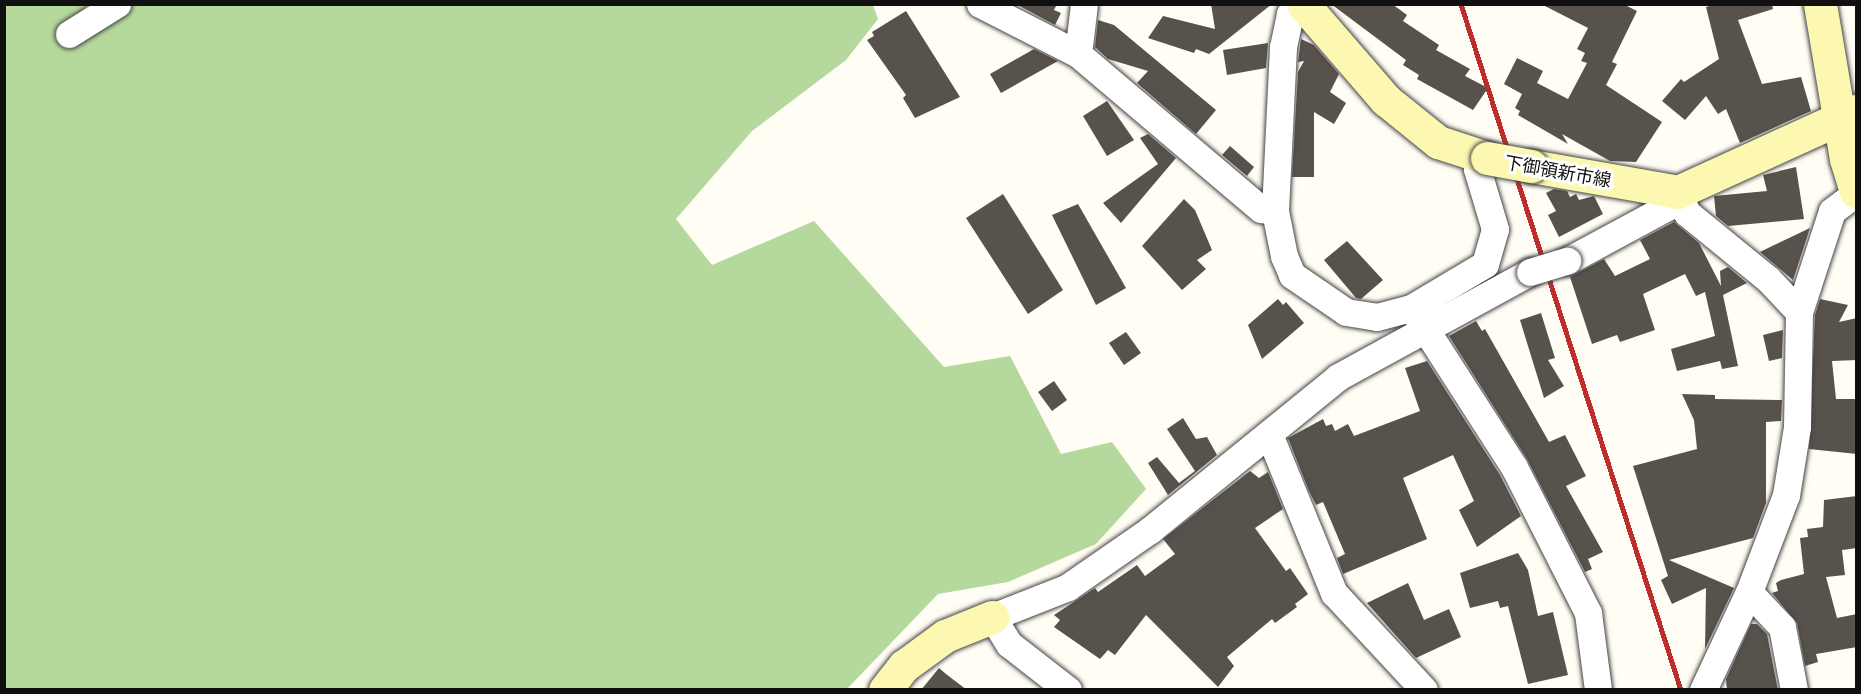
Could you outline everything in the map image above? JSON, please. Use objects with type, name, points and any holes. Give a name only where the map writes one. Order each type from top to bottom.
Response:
[{"type":"main road","name":"下御領新市線","points":[[1303,4],[1386,100],[1438,142],[1484,157],[1678,192]]},
{"type":"main road","points":[[1820,4],[1848,115],[1857,192]]},
{"type":"main road","points":[[1678,192],[1848,115]]},
{"type":"main road","points":[[885,690],[904,666],[945,636],[992,617]]},
{"type":"street","points":[[69,34],[117,4]]},
{"type":"street","points":[[980,4],[1078,54],[1261,209],[1275,211]]},
{"type":"street","points":[[1078,54],[1084,4]]},
{"type":"street","points":[[1298,4],[1290,14],[1283,47],[1275,211],[1284,256],[1292,275],[1346,312],[1377,317],[1418,318],[1530,272],[1567,261],[1667,207],[1678,192]]},
{"type":"street","points":[[1068,690],[1009,644],[992,617],[1068,587],[1150,531],[1338,377],[1418,318],[1485,264],[1495,229],[1477,169],[1484,157]]},
{"type":"street","points":[[1678,192],[1687,213],[1768,279],[1799,312]]},
{"type":"street","points":[[1702,690],[1749,592],[1786,495],[1797,427],[1799,312],[1832,211],[1857,192]]},
{"type":"street","points":[[1418,318],[1514,467],[1588,613],[1598,690]]},
{"type":"street","points":[[1269,434],[1334,593],[1424,690]]},
{"type":"street","points":[[1749,592],[1782,627],[1794,690]]},
{"type":"green space","points":[[122,4],[873,5],[878,19],[846,60],[752,131],[676,219],[712,265],[814,221],[944,367],[1010,356],[1061,454],[1112,442],[1146,489],[1096,544],[1008,582],[938,594],[847,689],[5,689],[4,5],[86,5],[81,23]]},
{"type":"building","points":[[1016,4],[1057,4],[1054,10],[1061,13],[1055,25]]},
{"type":"building","points":[[1211,4],[1272,4],[1209,54],[1196,49],[1194,53],[1148,38],[1163,16],[1215,29]]},
{"type":"building","points":[[1331,4],[1392,4],[1407,15],[1403,21],[1439,45],[1436,50],[1470,69],[1465,76],[1488,88],[1473,110],[1417,79],[1419,75],[1403,65],[1406,60]]},
{"type":"building","points":[[1541,4],[1623,4],[1637,11],[1612,62],[1617,64],[1606,85],[1662,122],[1636,162],[1610,161],[1562,134],[1568,144],[1518,115],[1520,111],[1515,108],[1522,94],[1504,84],[1517,58],[1543,71],[1537,83],[1568,99],[1587,63],[1581,61],[1585,53],[1577,49],[1588,28]]},
{"type":"building","points":[[1716,4],[1772,4],[1773,9],[1738,20],[1762,84],[1801,77],[1811,111],[1740,143],[1726,109],[1718,114],[1706,96],[1685,120],[1662,101],[1681,79],[1684,82],[1719,59],[1706,7]]},
{"type":"building","points":[[906,11],[960,97],[915,118],[903,98],[906,95],[867,40],[874,36],[872,32]]},
{"type":"building","points":[[1098,20],[1114,25],[1216,110],[1196,134],[1137,83],[1148,71],[1108,59],[1095,47]]},
{"type":"building","points":[[1301,39],[1314,45],[1339,74],[1330,92],[1346,103],[1334,124],[1314,112],[1314,177],[1292,177],[1298,72],[1304,61],[1298,62]]},
{"type":"building","points":[[1268,43],[1266,68],[1227,75],[1223,50]]},
{"type":"building","points":[[1034,49],[1058,61],[1001,93],[990,74]]},
{"type":"building","points":[[1107,101],[1134,140],[1107,156],[1083,116]]},
{"type":"building","points":[[1148,134],[1176,158],[1121,223],[1103,203],[1158,164],[1140,138]]},
{"type":"building","points":[[1230,146],[1254,167],[1247,176],[1222,155]]},
{"type":"building","points":[[1796,167],[1804,219],[1728,226],[1716,216],[1714,196],[1767,191],[1763,175]]},
{"type":"building","points":[[1554,189],[1567,191],[1570,197],[1576,194],[1579,200],[1594,196],[1603,214],[1559,237],[1548,215],[1556,211],[1546,193]]},
{"type":"building","points":[[1003,194],[1063,290],[1028,314],[966,218]]},
{"type":"building","points":[[1184,199],[1195,210],[1212,250],[1197,260],[1206,269],[1182,290],[1142,246]]},
{"type":"building","points":[[1078,204],[1126,288],[1096,305],[1052,215]]},
{"type":"building","points":[[1674,222],[1699,243],[1721,286],[1720,271],[1728,267],[1747,283],[1723,295],[1738,366],[1722,369],[1720,361],[1677,371],[1671,349],[1715,336],[1705,292],[1696,296],[1685,274],[1643,294],[1655,330],[1620,342],[1617,335],[1592,344],[1570,277],[1604,259],[1615,276],[1650,259],[1640,240]]},
{"type":"building","points":[[1810,228],[1793,280],[1760,252],[1764,250]]},
{"type":"building","points":[[1347,241],[1383,280],[1361,299],[1356,298],[1324,260]]},
{"type":"building","points":[[1278,299],[1283,305],[1286,302],[1304,323],[1262,359],[1248,325]]},
{"type":"building","points":[[1820,299],[1848,305],[1839,322],[1857,318],[1857,360],[1832,361],[1836,399],[1857,399],[1857,454],[1809,449],[1815,315]]},
{"type":"building","points":[[1541,313],[1555,358],[1548,360],[1564,386],[1544,398],[1520,320]]},
{"type":"building","points":[[1476,321],[1482,331],[1485,329],[1549,442],[1565,435],[1586,476],[1566,486],[1603,552],[1588,559],[1592,569],[1585,572],[1527,459],[1449,336]]},
{"type":"building","points":[[1783,330],[1782,358],[1769,361],[1763,335]]},
{"type":"building","points":[[1126,332],[1141,353],[1124,365],[1109,343]]},
{"type":"building","points":[[1427,361],[1500,475],[1521,516],[1477,547],[1459,510],[1474,501],[1453,455],[1403,478],[1427,539],[1343,574],[1337,558],[1345,554],[1323,502],[1316,505],[1309,491],[1288,438],[1323,419],[1326,426],[1332,424],[1335,431],[1348,424],[1354,436],[1420,411],[1405,368]]},
{"type":"building","points":[[1054,381],[1067,400],[1052,411],[1038,392]]},
{"type":"building","points":[[1682,394],[1715,395],[1715,399],[1782,400],[1781,421],[1766,422],[1766,503],[1753,538],[1669,560],[1734,588],[1705,649],[1706,588],[1672,604],[1661,580],[1668,576],[1633,466],[1697,449],[1694,420]]},
{"type":"building","points":[[1183,418],[1196,439],[1207,437],[1217,455],[1168,495],[1148,463],[1157,457],[1179,483],[1195,471],[1167,429]]},
{"type":"building","points":[[1250,471],[1259,478],[1268,472],[1283,509],[1255,528],[1286,571],[1290,568],[1308,594],[1295,604],[1297,607],[1275,623],[1272,619],[1227,657],[1234,666],[1218,687],[1146,615],[1115,655],[1108,650],[1100,659],[1054,627],[1060,620],[1054,615],[1095,588],[1098,592],[1137,565],[1145,576],[1175,554],[1163,539]]},
{"type":"building","points":[[1857,496],[1857,548],[1842,550],[1845,575],[1826,577],[1837,618],[1857,614],[1857,647],[1816,654],[1818,662],[1805,666],[1797,623],[1772,593],[1778,591],[1776,583],[1781,580],[1804,574],[1800,538],[1808,537],[1807,529],[1823,527],[1824,500]]},
{"type":"building","points":[[1518,553],[1528,570],[1538,616],[1553,612],[1568,675],[1528,684],[1508,606],[1500,608],[1498,601],[1470,608],[1460,573]]},
{"type":"building","points":[[1408,583],[1424,620],[1449,609],[1461,637],[1416,658],[1367,603]]},
{"type":"building","points":[[1751,624],[1757,624],[1767,634],[1778,690],[1727,690],[1726,679]]},
{"type":"building","points":[[939,668],[946,674],[967,690],[921,690]]},
{"type":"railway","points":[[1461,4],[1681,690]]}]
